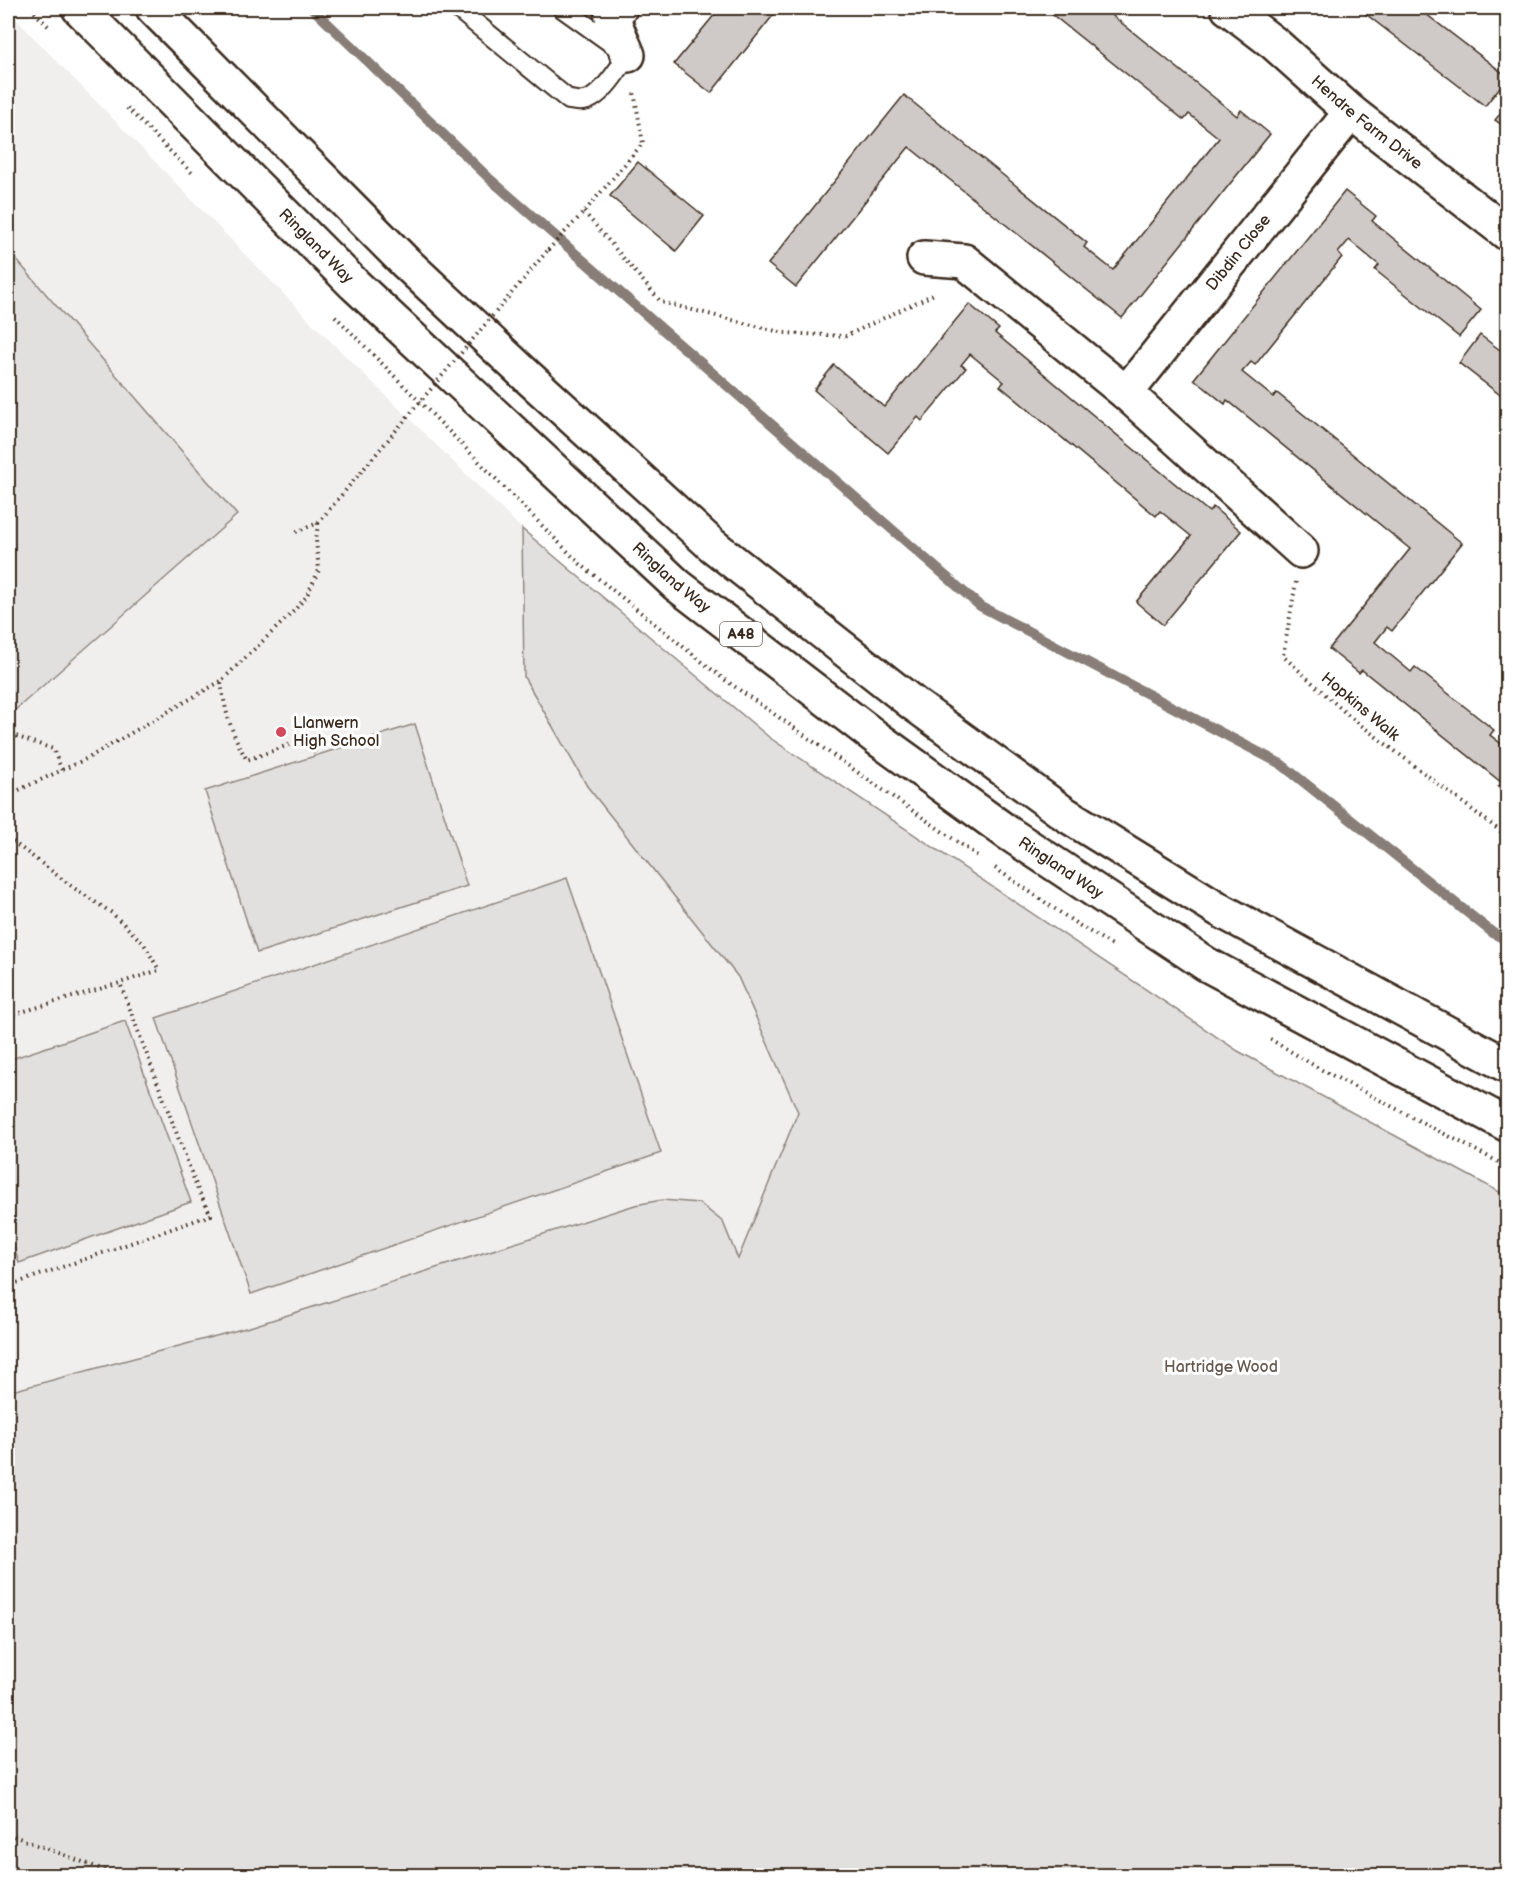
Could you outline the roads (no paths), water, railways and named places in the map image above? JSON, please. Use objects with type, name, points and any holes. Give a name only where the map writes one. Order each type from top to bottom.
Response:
[{"type":"main road","name":"Ringland Way","points":[[79,8],[354,284],[677,585],[878,739],[999,826],[1206,964],[1508,1125]]},
{"type":"main road","points":[[153,8],[404,261],[528,378],[712,545],[915,705],[1065,814],[1220,910],[1508,1066]]},
{"type":"main road","points":[[620,8],[612,17],[628,54]]},
{"type":"main road","name":"Hendre Farm Drive","points":[[1228,8],[1275,44],[1351,112],[1508,234]]},
{"type":"main road","name":"Dibdin Close","points":[[1126,393],[1351,112]]},
{"type":"main road","points":[[924,258],[964,261],[1126,393],[1301,551]]},
{"type":"lane","points":[[457,8],[569,100],[584,102],[607,85],[628,54],[562,8]]},
{"type":"waterway","points":[[312,8],[491,180],[980,606],[1281,764],[1493,933],[1508,941]]},
{"type":"place","name":"Llanwern High School","points":[[281,732]]},
{"type":"park label","name":"Hartridge Wood","points":[[1221,1367]]}]
